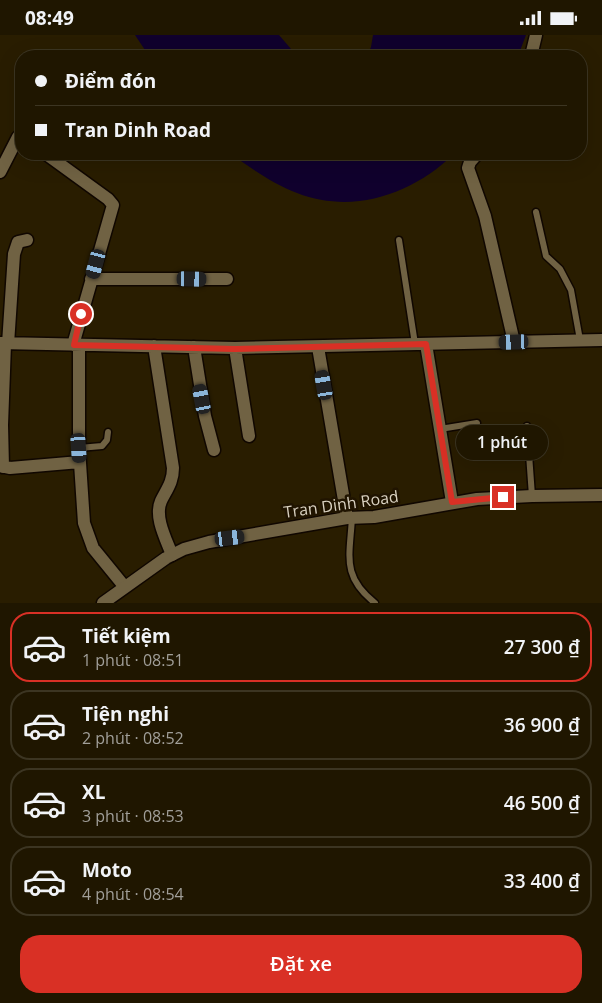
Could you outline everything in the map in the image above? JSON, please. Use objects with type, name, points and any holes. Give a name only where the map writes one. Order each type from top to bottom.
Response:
[{"type":"street","points":[[532,50],[536,35]]},
{"type":"street","points":[[0,172],[15,143]]},
{"type":"street","points":[[54,160],[108,199],[114,209],[92,279],[76,345],[79,448],[84,523],[93,548],[124,587]]},
{"type":"street","points":[[472,160],[469,172],[486,216],[514,342]]},
{"type":"street","points":[[27,240],[18,242],[12,263],[4,343],[2,466],[10,468],[80,462]]},
{"type":"street","points":[[92,279],[228,279]]},
{"type":"street","points":[[4,343],[235,349],[602,340]]},
{"type":"street","points":[[421,344],[440,429],[452,502]]},
{"type":"street","points":[[154,346],[173,468],[171,484],[161,502],[159,517],[172,555]]},
{"type":"street","points":[[194,347],[205,416],[214,450]]},
{"type":"street","points":[[318,347],[350,518]]},
{"type":"street","points":[[235,349],[249,436]]},
{"type":"street","name":"Tran Dinh Road","points":[[103,603],[172,555],[216,540],[350,518],[382,515],[452,502],[532,496],[602,495]]},
{"type":"lane","points":[[536,212],[546,256],[560,269],[570,290],[580,341]]},
{"type":"lane","points":[[399,240],[421,344]]},
{"type":"lane","points":[[440,429],[477,423]]},
{"type":"lane","points":[[527,426],[532,496]]},
{"type":"lane","points":[[79,448],[102,446],[107,440],[108,432]]},
{"type":"lane","points":[[350,518],[349,571],[359,586],[375,603]]},
{"type":"shaded area","points":[[135,35],[279,35],[292,50],[145,50]]},
{"type":"shaded area","points":[[373,35],[526,35],[520,50],[370,50]]},
{"type":"shaded area","points":[[240,160],[447,160],[420,180],[401,190],[361,201],[340,202],[318,199],[297,193],[263,176]]},
{"type":"route","points":[[81,314],[74,345],[235,349],[426,344],[452,502],[503,497]]}]
